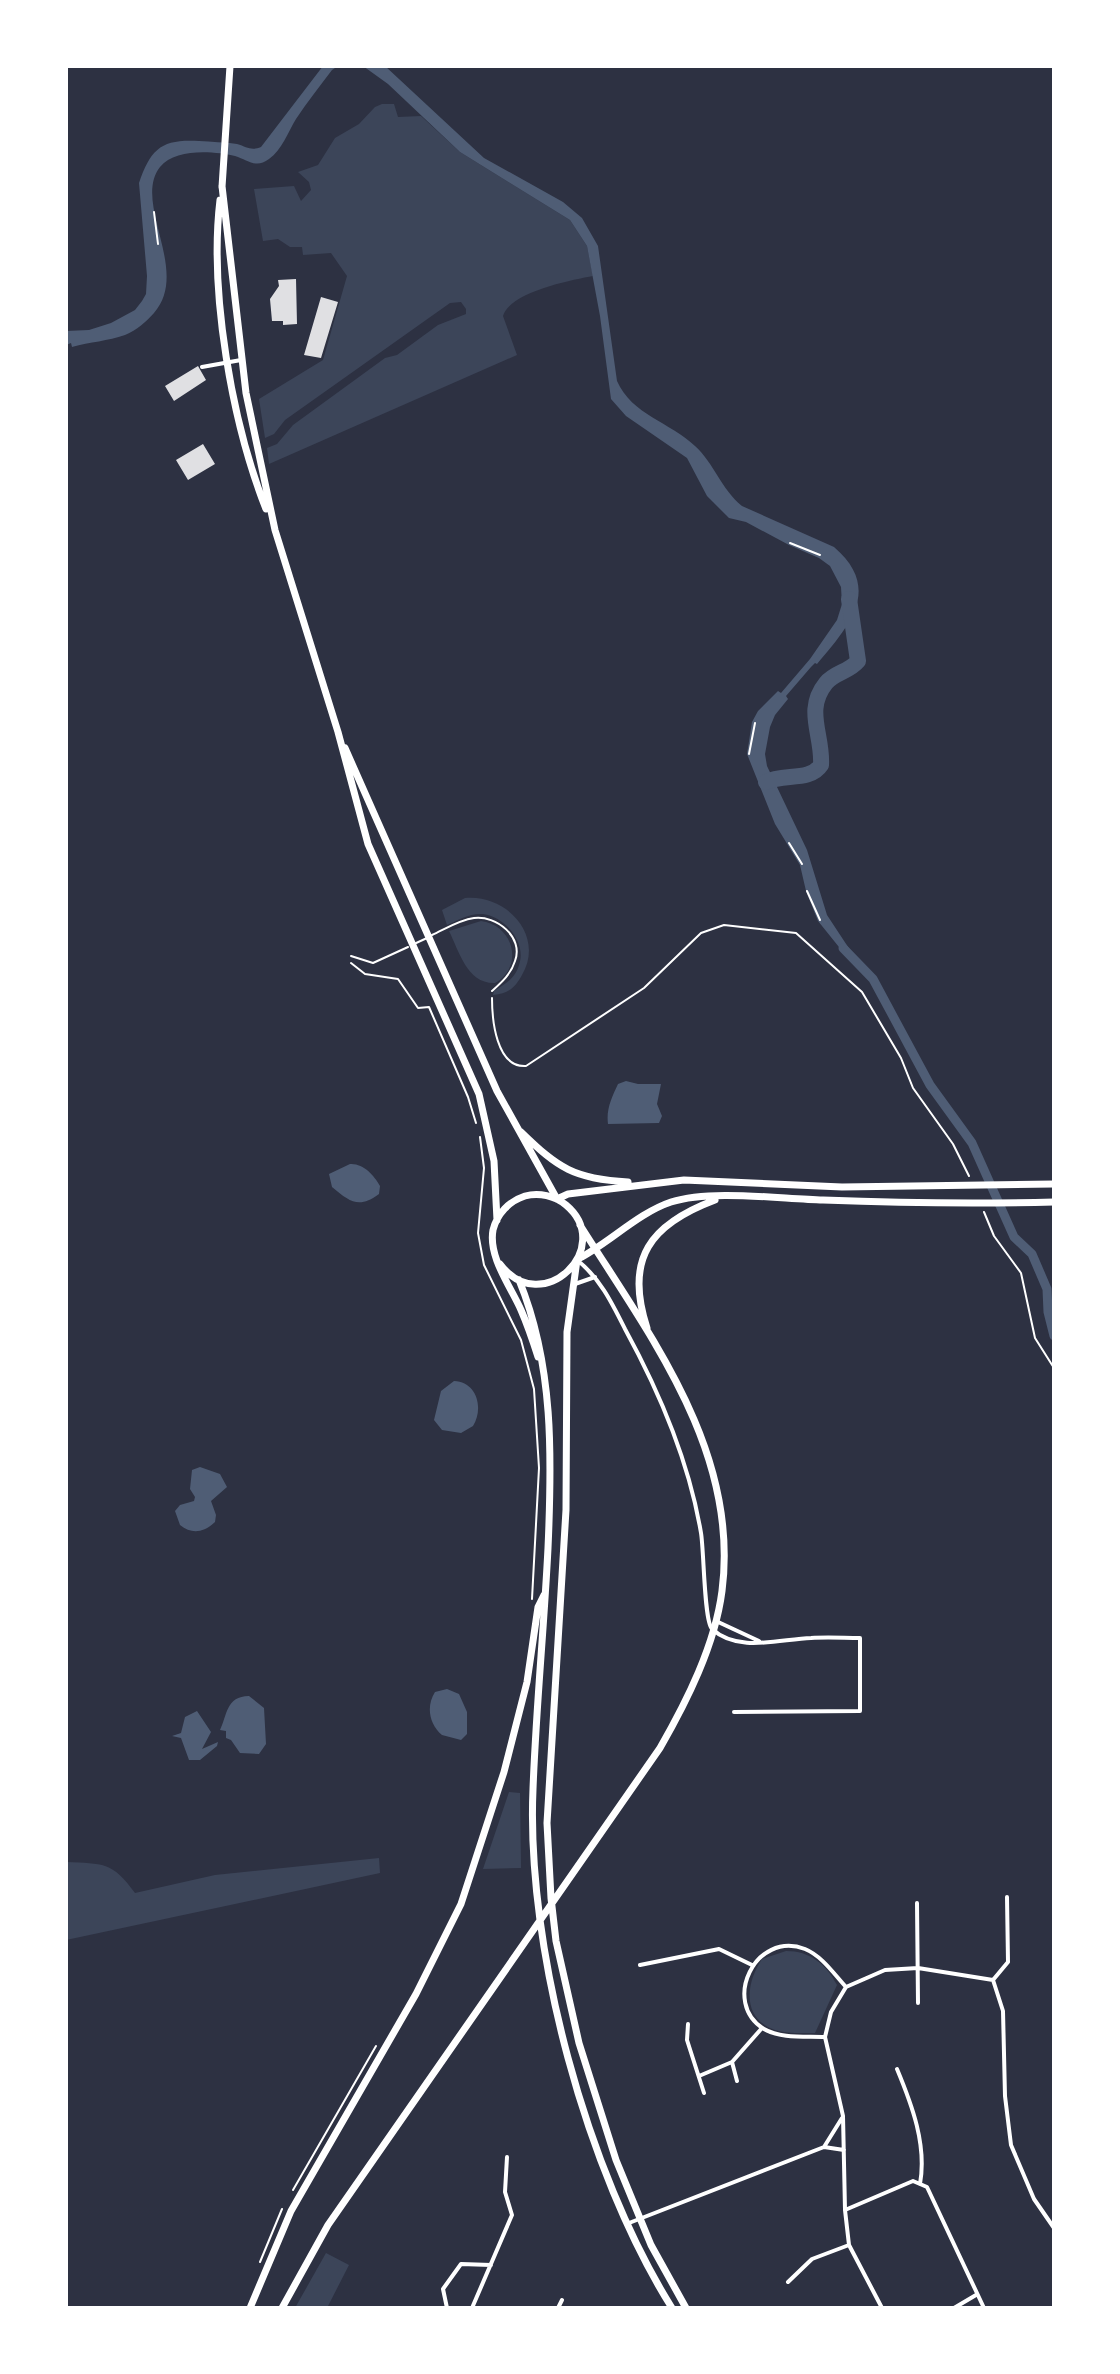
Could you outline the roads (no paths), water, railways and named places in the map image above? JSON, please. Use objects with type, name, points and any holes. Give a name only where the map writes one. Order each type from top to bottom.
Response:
[{"type":"highway","points":[[230,66],[222,186],[241,360],[252,428],[275,530]]},
{"type":"highway","points":[[222,186],[217,264],[235,405],[248,455],[275,530],[338,732],[362,828],[376,866],[479,1094],[494,1161],[497,1220],[492,1242],[533,1341],[545,1384]]},
{"type":"highway","points":[[282,2308],[328,2225],[660,1748],[698,1672],[713,1630],[722,1591],[724,1551],[716,1481],[698,1426],[676,1380],[571,1210],[557,1199],[513,1124],[338,732]]},
{"type":"highway","points":[[513,1124],[544,1155],[567,1171],[599,1180],[645,1183]]},
{"type":"highway","points":[[497,1220],[508,1206],[523,1197],[540,1195],[557,1199],[568,1194],[645,1183],[710,1180],[842,1187],[1054,1184]]},
{"type":"highway","points":[[500,1264],[519,1280],[535,1284],[552,1282],[567,1273],[578,1259],[671,1202],[724,1197],[1054,1202]]},
{"type":"highway","points":[[652,1341],[642,1312],[639,1281],[645,1251],[662,1228],[675,1218],[724,1197]]},
{"type":"highway","points":[[580,1225],[582,1243],[567,1332],[566,1510],[547,1823],[548,1861],[556,1941],[583,2057],[639,2220],[686,2308]]},
{"type":"highway","points":[[519,1280],[535,1326],[545,1384],[551,1457],[547,1589],[533,1785],[535,1880],[546,1957],[579,2090],[604,2166],[653,2277],[671,2308]]},
{"type":"highway","points":[[250,2308],[291,2211],[416,1994],[461,1904],[504,1772],[527,1682],[538,1607],[547,1589]]},
{"type":"street","points":[[202,367],[241,360]]},
{"type":"street","points":[[578,1259],[595,1277],[638,1353],[683,1460],[701,1535],[706,1619],[713,1630],[739,1641],[860,1638],[860,1711],[734,1712]]},
{"type":"street","points":[[573,1285],[595,1277]]},
{"type":"street","points":[[715,1621],[761,1642]]},
{"type":"street","points":[[993,1980],[1008,1962],[1007,1897]]},
{"type":"street","points":[[917,1903],[918,2003]]},
{"type":"street","points":[[825,2037],[778,2034],[762,2028],[750,2012],[744,1990],[752,1965],[774,1949],[796,1947],[819,1958],[846,1987]]},
{"type":"street","points":[[640,1965],[719,1949],[752,1965]]},
{"type":"street","points":[[882,2308],[849,2245],[843,2116],[825,2037],[836,2001],[846,1987],[885,1970],[918,1968],[993,1980]]},
{"type":"street","points":[[993,1980],[1003,2011],[1005,2096],[1011,2145],[1034,2199],[1054,2228]]},
{"type":"street","points":[[688,2024],[687,2040],[704,2093]]},
{"type":"street","points":[[699,2076],[732,2062],[762,2028]]},
{"type":"street","points":[[732,2062],[737,2081]]},
{"type":"street","points":[[897,2069],[911,2103],[924,2162],[920,2184]]},
{"type":"street","points":[[824,2147],[843,2116]]},
{"type":"street","points":[[628,2224],[824,2147],[844,2150]]},
{"type":"street","points":[[472,2308],[512,2215],[505,2192],[507,2157]]},
{"type":"street","points":[[845,2210],[913,2181],[927,2187],[984,2308]]},
{"type":"street","points":[[788,2282],[812,2259],[849,2245]]},
{"type":"street","points":[[447,2308],[443,2289],[461,2264],[491,2265]]},
{"type":"street","points":[[954,2308],[976,2295]]},
{"type":"street","points":[[558,2308],[562,2300]]},
{"type":"street","points":[[671,2308],[681,2300]]},
{"type":"lane","points":[[351,956],[364,962],[377,962],[449,927],[475,918],[488,918],[501,924],[509,933],[515,943],[517,957],[509,974],[492,991]]},
{"type":"waterway","points":[[766,782],[810,774],[821,765],[816,703],[826,683],[858,661],[849,599]]},
{"type":"waterway","points":[[843,948],[873,979],[930,1085],[972,1143],[1014,1237],[1032,1254],[1047,1289],[1054,1336]]}]
